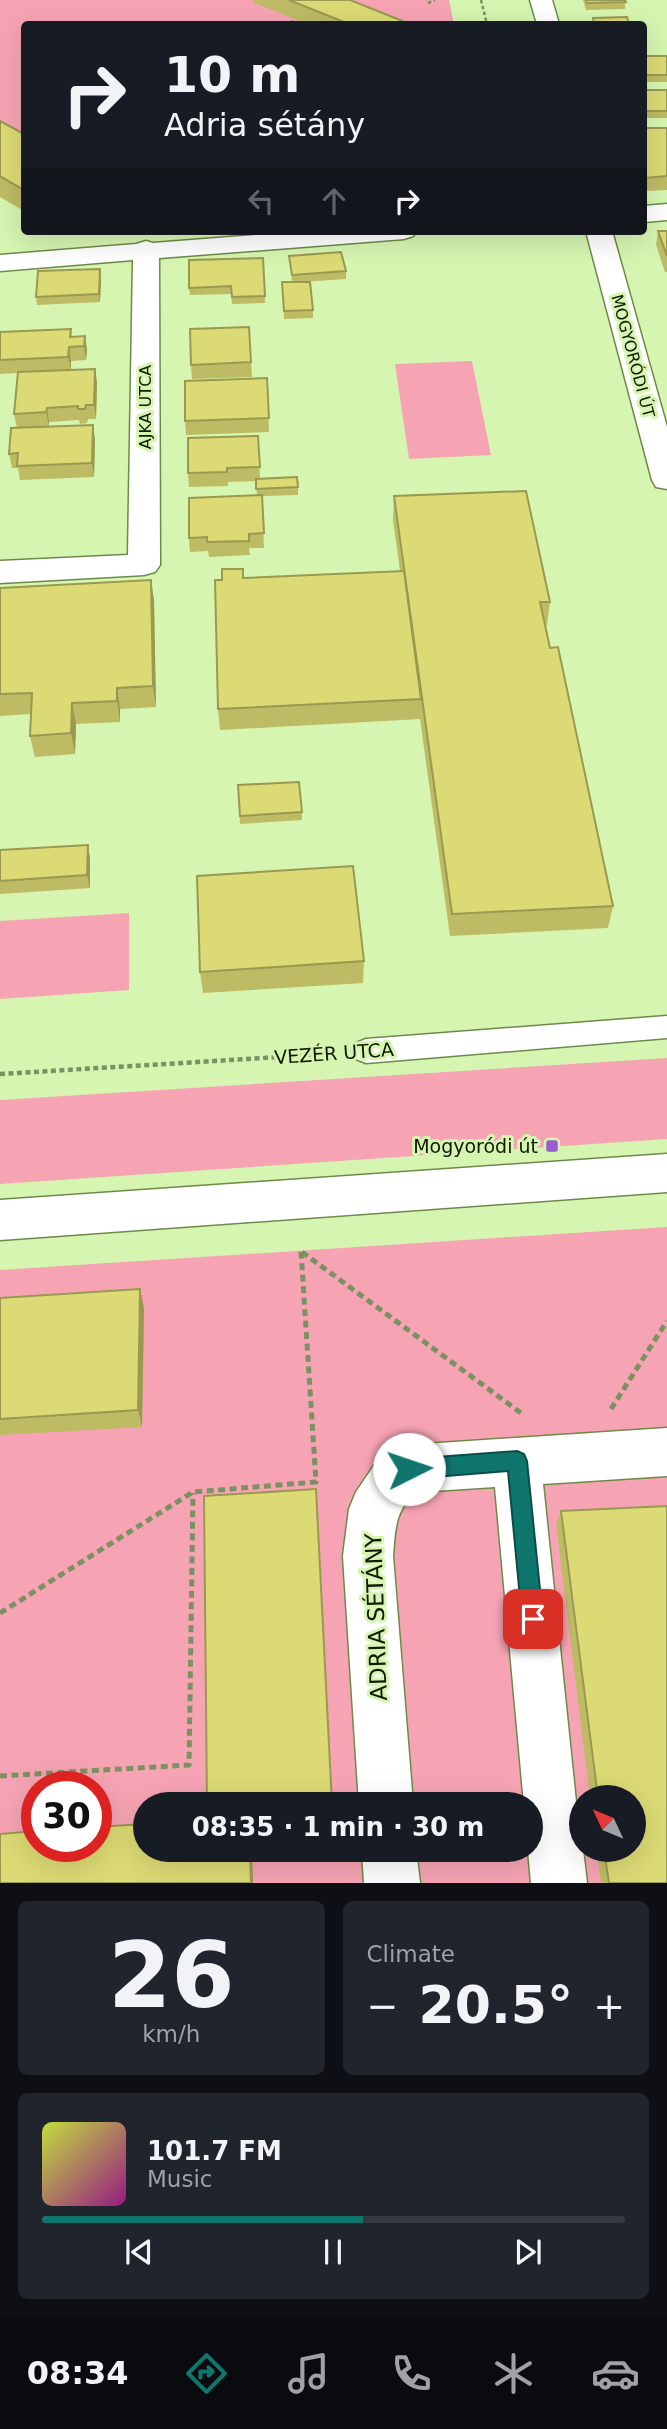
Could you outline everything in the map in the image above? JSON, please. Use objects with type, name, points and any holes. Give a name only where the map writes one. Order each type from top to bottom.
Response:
[{"type":"street","points":[[541,0],[547,21]]},
{"type":"street","points":[[647,214],[667,212]]},
{"type":"street","points":[[0,263],[146,249],[347,235]]},
{"type":"street","name":"MOGYORÓDI ÚT","points":[[601,235],[667,480]]},
{"type":"street","name":"AJKA UTCA","points":[[0,572],[144,565],[146,249]]},
{"type":"street","points":[[0,1220],[186,1205],[667,1174]]},
{"type":"street","name":"ADRIA SÉTÁNY","points":[[385,1792],[368,1556],[373,1509],[391,1481],[409,1469],[667,1452]]},
{"type":"street","points":[[517,1461],[559,1883]]},
{"type":"street","points":[[390,1862],[392,1883]]},
{"type":"lane","name":"VEZÉR UTCA","points":[[366,1051],[667,1027]]},
{"type":"path","points":[[428,3],[435,0]]},
{"type":"path","points":[[481,0],[486,21]]},
{"type":"path","name":"VEZÉR UTCA","points":[[0,1074],[366,1051]]},
{"type":"path","points":[[0,1613],[193,1492],[316,1482],[301,1251],[580,1457],[667,1321]]},
{"type":"path","points":[[0,1776],[189,1765],[193,1492]]},
{"type":"shaded area","points":[[0,0],[449,0],[453,21],[21,21],[21,132],[0,121]]},
{"type":"shaded area","points":[[472,361],[491,455],[409,459],[395,364]]},
{"type":"shaded area","points":[[129,913],[129,990],[0,999],[0,921]]},
{"type":"shaded area","points":[[667,1058],[667,1139],[0,1184],[0,1100]]},
{"type":"shaded area","points":[[667,1227],[667,1883],[0,1883],[0,1270]]},
{"type":"building","points":[[289,0],[350,0],[402,21],[342,21]]},
{"type":"building","points":[[586,0],[625,0],[626,2],[587,3]]},
{"type":"building","points":[[627,17],[628,21],[594,21],[593,18]]},
{"type":"building","points":[[647,56],[667,56],[667,75],[647,75]]},
{"type":"building","points":[[647,90],[667,90],[667,111],[647,111]]},
{"type":"building","points":[[0,121],[21,132],[21,188],[0,176]]},
{"type":"building","points":[[647,128],[667,128],[667,176],[647,178]]},
{"type":"building","points":[[658,231],[667,231],[667,256]]},
{"type":"building","points":[[341,252],[346,271],[292,275],[289,256]]},
{"type":"building","points":[[263,258],[265,296],[232,297],[231,286],[189,288],[189,260]]},
{"type":"building","points":[[100,269],[99,294],[36,297],[38,271]]},
{"type":"building","points":[[282,282],[310,282],[313,310],[284,311]]},
{"type":"building","points":[[249,327],[251,362],[191,365],[190,329]]},
{"type":"building","points":[[71,329],[70,337],[85,336],[84,346],[69,347],[68,357],[0,360],[0,332]]},
{"type":"building","points":[[95,369],[94,405],[86,405],[85,409],[78,409],[78,406],[47,408],[46,412],[14,414],[18,372]]},
{"type":"building","points":[[267,378],[269,418],[185,421],[185,381]]},
{"type":"building","points":[[93,425],[92,463],[17,466],[18,453],[9,454],[11,428]]},
{"type":"building","points":[[258,436],[260,467],[227,468],[227,472],[188,473],[188,438]]},
{"type":"building","points":[[297,477],[298,487],[256,489],[256,479]]},
{"type":"building","points":[[526,491],[550,602],[540,602],[550,648],[558,647],[613,906],[452,914],[394,496]]},
{"type":"building","points":[[262,495],[264,533],[249,534],[249,541],[207,542],[207,537],[189,538],[189,498]]},
{"type":"building","points":[[222,569],[243,569],[243,578],[404,571],[421,699],[218,709],[215,580],[222,580]]},
{"type":"building","points":[[151,580],[153,686],[117,688],[117,701],[72,703],[71,733],[30,736],[32,693],[0,694],[0,588]]},
{"type":"building","points":[[299,782],[302,812],[240,816],[238,785]]},
{"type":"building","points":[[88,845],[87,875],[0,881],[0,850]]},
{"type":"building","points":[[353,866],[364,961],[200,972],[197,876]]},
{"type":"building","points":[[140,1289],[138,1410],[0,1419],[0,1298]]},
{"type":"building","points":[[316,1489],[331,1792],[207,1792],[204,1496]]},
{"type":"building","points":[[667,1506],[667,1883],[609,1883],[606,1862],[646,1862],[646,1785],[596,1785],[561,1511]]},
{"type":"building","points":[[133,1825],[133,1862],[250,1862],[251,1883],[0,1883],[0,1834],[21,1832],[21,1862],[112,1862],[112,1826]]},
{"type":"place","name":"Mogyoródi út","points":[[552,1146]]},
{"type":"route","points":[[409,1469],[517,1461],[533,1619]]}]
